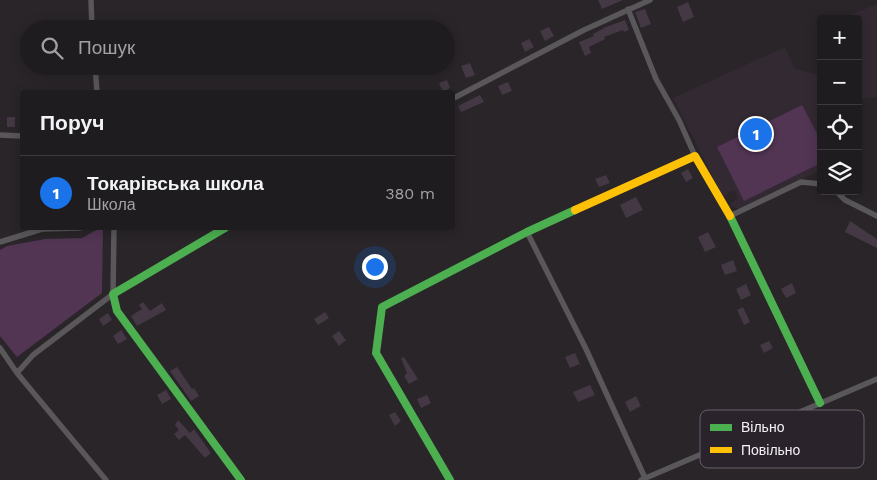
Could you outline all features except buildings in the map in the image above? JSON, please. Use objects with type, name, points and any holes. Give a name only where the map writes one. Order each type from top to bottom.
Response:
[{"type":"street","points":[[91,0],[92,20]]},
{"type":"street","points":[[455,97],[628,9],[650,0]]},
{"type":"street","points":[[628,9],[656,80],[679,120],[695,156],[730,216],[820,403]]},
{"type":"street","points":[[96,75],[97,90]]},
{"type":"street","points":[[0,135],[20,136]]},
{"type":"street","points":[[450,480],[376,353],[382,307],[527,232],[695,156]]},
{"type":"street","points":[[730,216],[801,182],[817,184]]},
{"type":"street","points":[[840,195],[845,200],[877,216]]},
{"type":"street","points":[[0,242],[39,230]]},
{"type":"street","points":[[114,230],[113,294],[117,311],[241,480]]},
{"type":"street","points":[[17,373],[33,355],[113,294],[222,230]]},
{"type":"street","points":[[527,232],[586,349],[643,479],[700,455]]},
{"type":"street","points":[[0,348],[17,373],[106,480]]},
{"type":"street","points":[[804,410],[877,379]]},
{"type":"shaded area","points":[[877,4],[877,97],[862,99],[862,15],[850,15]]},
{"type":"shaded area","points":[[785,47],[794,68],[817,75],[817,172],[741,209],[728,206],[738,198],[734,190],[723,197],[673,98]]},
{"type":"shaded area","points":[[802,105],[817,133],[817,165],[744,201],[717,147]]},
{"type":"shaded area","points":[[96,230],[103,230],[102,293],[17,357],[0,336],[0,250],[7,246],[45,239],[82,238]]},
{"type":"traffic: fast","points":[[450,480],[376,353],[382,307],[527,232],[575,210]]},
{"type":"traffic: fast","points":[[730,216],[820,403]]},
{"type":"traffic: fast","points":[[222,230],[113,294],[117,311],[241,480]]},
{"type":"traffic: slow","points":[[575,210],[695,156],[730,216]]},
{"type":"place","name":"Токарівська школа","points":[[756,134]]}]
